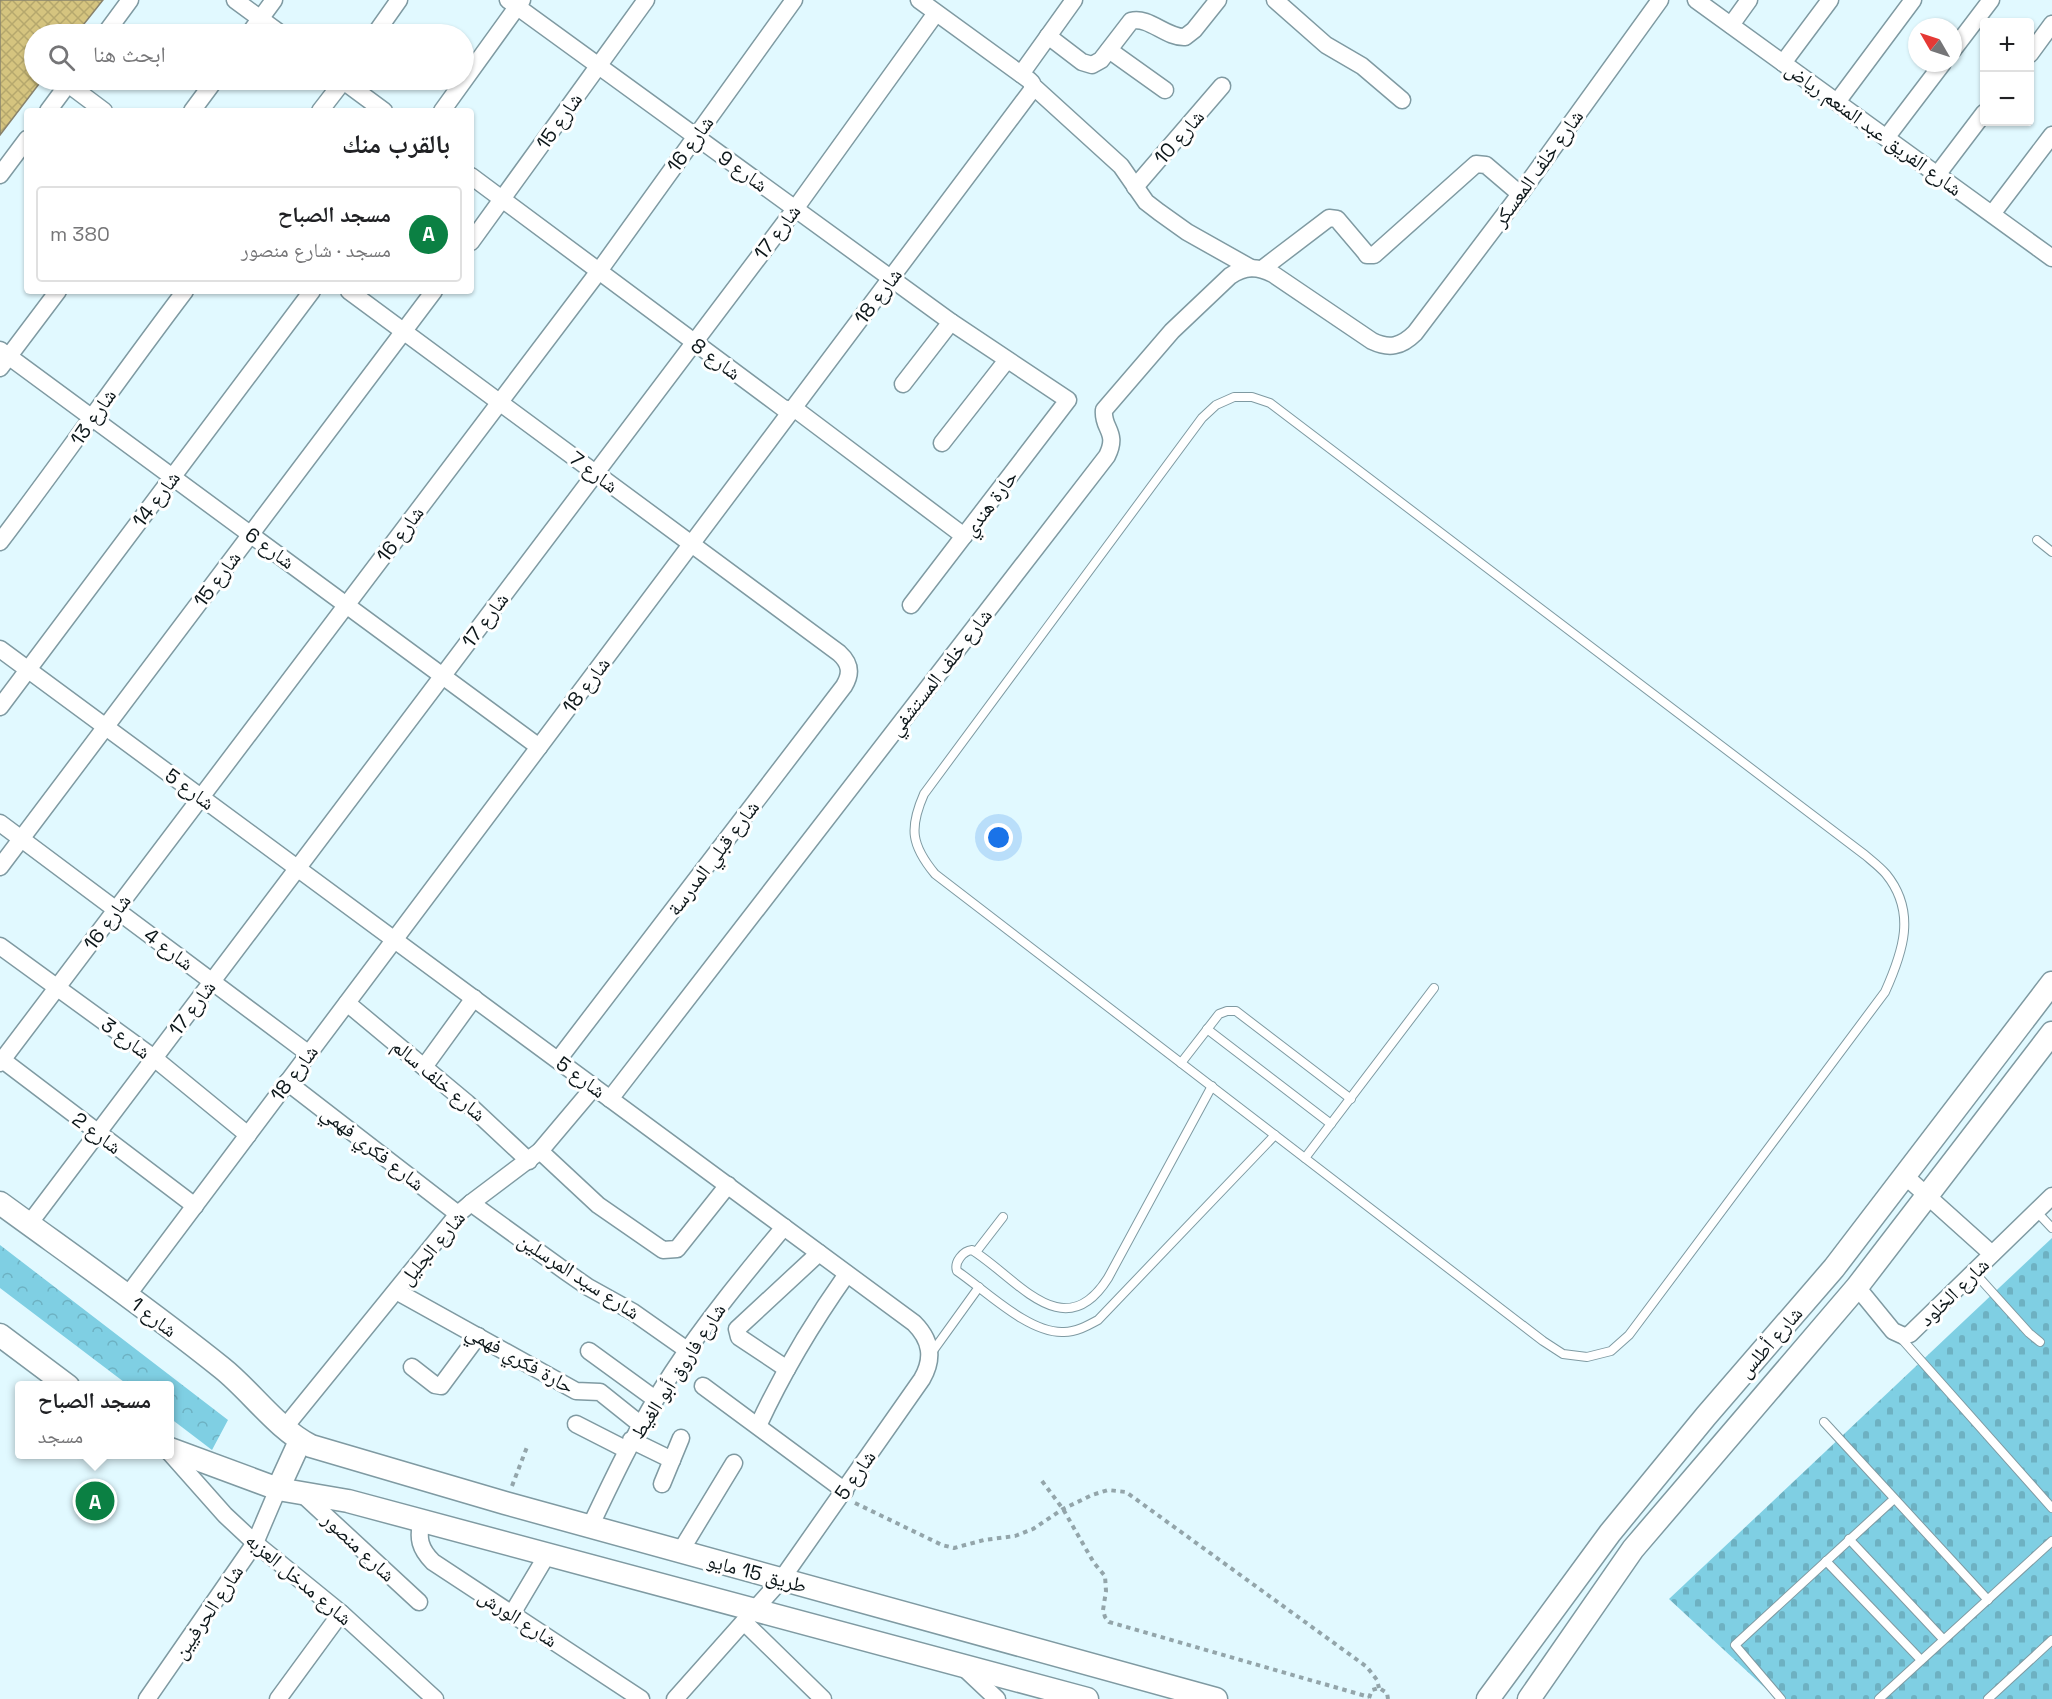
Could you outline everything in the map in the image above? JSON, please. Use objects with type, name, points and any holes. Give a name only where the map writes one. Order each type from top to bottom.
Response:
[{"type":"street","points":[[112,24],[130,0]]},
{"type":"street","points":[[235,0],[267,24]]},
{"type":"street","points":[[256,24],[274,0]]},
{"type":"street","points":[[382,24],[399,0]]},
{"type":"street","name":"شارع 15","points":[[474,238],[646,0]]},
{"type":"street","name":"شارع 16","points":[[1,1060],[202,798],[599,271],[794,0]]},
{"type":"street","points":[[919,0],[1027,80],[1121,166],[1146,201],[1177,225],[1257,268],[1329,218],[1337,219],[1367,255],[1374,255],[1476,164],[1486,165],[1520,194]]},
{"type":"street","name":"شارع 18","points":[[127,1296],[1030,93],[1027,80],[1048,36],[1074,0]]},
{"type":"street","points":[[1048,36],[1086,64],[1097,63],[1128,24],[1135,20],[1173,35],[1185,37],[1194,30],[1218,0]]},
{"type":"street","points":[[1275,0],[1326,45],[1353,60],[1402,100]]},
{"type":"street","name":"شارع خلف المعسكر","points":[[1257,268],[1372,341],[1383,346],[1395,347],[1406,342],[1520,194],[1660,0]]},
{"type":"street","name":"شارع الفريق عبد المنعم رياض","points":[[1696,0],[2052,258]]},
{"type":"street","points":[[1731,25],[1749,0]]},
{"type":"street","points":[[1783,63],[1830,0]]},
{"type":"street","points":[[1837,102],[1913,0]]},
{"type":"street","points":[[1962,38],[1991,0]]},
{"type":"street","points":[[474,63],[515,2]]},
{"type":"street","name":"شارع 9","points":[[515,2],[598,66],[951,322],[1068,400]]},
{"type":"street","name":"شارع 17","points":[[29,1224],[795,209],[936,13]]},
{"type":"street","points":[[2034,49],[2052,24]]},
{"type":"street","points":[[1109,50],[1165,90]]},
{"type":"street","points":[[1886,138],[1936,72]]},
{"type":"street","name":"شارع 10","points":[[1135,187],[1222,86]]},
{"type":"street","points":[[50,108],[63,90]]},
{"type":"street","points":[[79,90],[100,108]]},
{"type":"street","points":[[194,108],[208,90]]},
{"type":"street","points":[[322,108],[336,90]]},
{"type":"street","points":[[356,90],[380,108]]},
{"type":"street","points":[[444,108],[456,90]]},
{"type":"street","points":[[1937,175],[1980,118]]},
{"type":"street","points":[[1992,214],[2052,135]]},
{"type":"street","points":[[0,175],[24,143]]},
{"type":"street","name":"شارع 8","points":[[474,178],[783,408],[799,412],[964,536]]},
{"type":"street","name":"شارع خلف المستشفي","points":[[610,1099],[1107,456],[1112,441],[1109,426],[1104,418],[1106,407],[1192,310],[1239,270],[1257,268]]},
{"type":"street","points":[[3,358],[56,294]]},
{"type":"street","name":"شارع 13","points":[[0,542],[183,294]]},
{"type":"street","name":"شارع 14","points":[[0,707],[310,294]]},
{"type":"street","name":"شارع 7","points":[[353,294],[839,652]]},
{"type":"street","name":"شارع 15","points":[[0,867],[432,294]]},
{"type":"street","points":[[903,384],[951,322]]},
{"type":"street","name":"شارع 6","points":[[3,358],[93,417],[539,747]]},
{"type":"street","points":[[942,443],[1007,360]]},
{"type":"street","name":"حارة هندي","points":[[911,605],[1068,400]]},
{"type":"street","name":"شارع 5","points":[[0,649],[728,1185],[923,1332],[930,1356],[928,1368],[922,1379],[781,1580],[675,1699]]},
{"type":"street","name":"شارع قبلي المدرسة","points":[[558,1060],[844,686],[849,678],[849,668],[846,659],[839,652]]},
{"type":"street","name":"شارع 4","points":[[0,823],[309,1054]]},
{"type":"street","name":"شارع 3","points":[[0,946],[154,1058],[248,1135]]},
{"type":"street","name":"شارع أطلس","points":[[1488,1699],[1610,1533],[1706,1416],[1834,1268],[2052,983]]},
{"type":"street","points":[[424,1067],[474,998]]},
{"type":"street","name":"شارع خلف سالم","points":[[347,1003],[492,1125],[598,1206],[663,1250],[677,1249],[728,1185]]},
{"type":"street","name":"شارع أطلس","points":[[1529,1699],[1633,1549],[1857,1287],[2052,1033]]},
{"type":"street","name":"شارع 2","points":[[1,1060],[195,1206]]},
{"type":"street","name":"شارع فكري فهمي","points":[[287,1082],[458,1214]]},
{"type":"street","name":"شارع الجليل","points":[[293,1434],[396,1291],[458,1214],[534,1156],[594,1087]]},
{"type":"street","points":[[1904,1175],[1992,1254]]},
{"type":"street","name":"شارع الخلود","points":[[1857,1287],[1898,1334],[1904,1336],[1914,1330],[2052,1196]]},
{"type":"street","name":"شارع 1","points":[[0,1203],[222,1368],[293,1434]]},
{"type":"street","name":"شارع سيد المرسلين","points":[[471,1203],[588,1287],[633,1311],[687,1350]]},
{"type":"street","name":"شارع فاروق أبو الغيط","points":[[590,1527],[629,1445],[655,1399],[718,1307],[784,1227]]},
{"type":"street","points":[[787,1369],[739,1337],[737,1329],[819,1253]]},
{"type":"street","points":[[758,1426],[805,1336],[847,1274]]},
{"type":"street","name":"حارة فكري فهمي","points":[[396,1291],[576,1390],[600,1392],[640,1424]]},
{"type":"street","points":[[0,1335],[61,1381]]},
{"type":"street","points":[[412,1367],[441,1386],[478,1336]]},
{"type":"street","points":[[589,1351],[655,1399]]},
{"type":"street","points":[[704,1386],[843,1493]]},
{"type":"street","points":[[576,1424],[672,1460]]},
{"type":"street","points":[[289,1490],[293,1434]]},
{"type":"street","name":"طريق 15 مايو","points":[[293,1434],[323,1451],[359,1459],[590,1527],[1216,1699]]},
{"type":"street","points":[[662,1484],[681,1438]]},
{"type":"street","name":"شارع منصور","points":[[174,1452],[289,1490],[419,1602]]},
{"type":"street","name":"شارع مدخل العزبه","points":[[174,1456],[225,1515],[255,1543],[341,1613],[435,1699]]},
{"type":"street","points":[[680,1552],[734,1463]]},
{"type":"street","name":"طريق 15 مايو","points":[[289,1490],[348,1501],[548,1555],[749,1617],[962,1666],[1087,1699]]},
{"type":"street","name":"شارع الحرفيين","points":[[147,1699],[289,1490]]},
{"type":"street","name":"شارع الورش","points":[[422,1521],[418,1533],[420,1544],[425,1554],[433,1562],[641,1699]]},
{"type":"street","points":[[512,1614],[548,1555]]},
{"type":"street","points":[[278,1699],[341,1613]]},
{"type":"street","points":[[749,1617],[823,1699]]},
{"type":"street","points":[[962,1666],[997,1699]]},
{"type":"lane","points":[[1234,397],[1252,397],[1270,403],[1865,855],[1886,874],[1900,900],[1906,928],[1899,961],[1886,992],[1629,1335],[1611,1351],[1587,1357],[1563,1354],[1543,1341],[1212,1086],[935,874],[921,857],[914,836],[915,814],[924,794],[1202,418],[1216,405],[1234,397]]},
{"type":"lane","points":[[2037,540],[2052,552]]},
{"type":"lane","points":[[1305,1158],[1434,988]]},
{"type":"lane","points":[[1181,1063],[1219,1014],[1236,1011],[1351,1099]]},
{"type":"lane","points":[[1207,1029],[1331,1124]]},
{"type":"lane","points":[[1212,1086],[1108,1278],[1088,1303],[1073,1309],[1057,1309],[1042,1303],[976,1252],[968,1250],[956,1267],[957,1271],[1029,1323],[1045,1330],[1064,1332],[1082,1329],[1098,1320],[1275,1135]]},
{"type":"lane","points":[[2036,1211],[2052,1228]]},
{"type":"lane","points":[[976,1252],[1003,1217]]},
{"type":"lane","points":[[1974,1272],[2029,1333],[2040,1342]]},
{"type":"lane","points":[[930,1356],[979,1287]]},
{"type":"lane","points":[[1898,1334],[2052,1508]]},
{"type":"lane","points":[[1824,1422],[1988,1600]]},
{"type":"lane","points":[[1781,1699],[1735,1645],[1894,1499]]},
{"type":"lane","points":[[1849,1539],[1943,1640]]},
{"type":"lane","points":[[1879,1699],[2052,1541]]},
{"type":"lane","points":[[1826,1561],[1921,1660]]},
{"type":"lane","points":[[1988,1699],[2052,1640]]},
{"type":"path","points":[[514,1479],[527,1447]]},
{"type":"path","points":[[1042,1481],[1063,1509],[1095,1563],[1106,1576],[1103,1610],[1109,1622],[1369,1698],[1372,1690],[1379,1688],[1388,1693],[1388,1699]]},
{"type":"path","points":[[843,1493],[942,1545],[954,1548],[984,1540],[1016,1536],[1033,1529],[1063,1509],[1108,1490],[1126,1492],[1367,1667],[1377,1680],[1379,1688]]},
{"type":"green space","points":[[2052,1238],[2052,1699],[1777,1699],[1669,1599]]},
{"type":"green space","points":[[0,1245],[228,1420],[212,1450],[174,1421],[174,1381],[123,1381],[0,1288]]},
{"type":"building","points":[[0,0],[103,0],[84,24],[24,24],[24,90],[34,90],[0,135]]},
{"type":"place","name":"مسجد الصباح","points":[[95,1501]]}]
